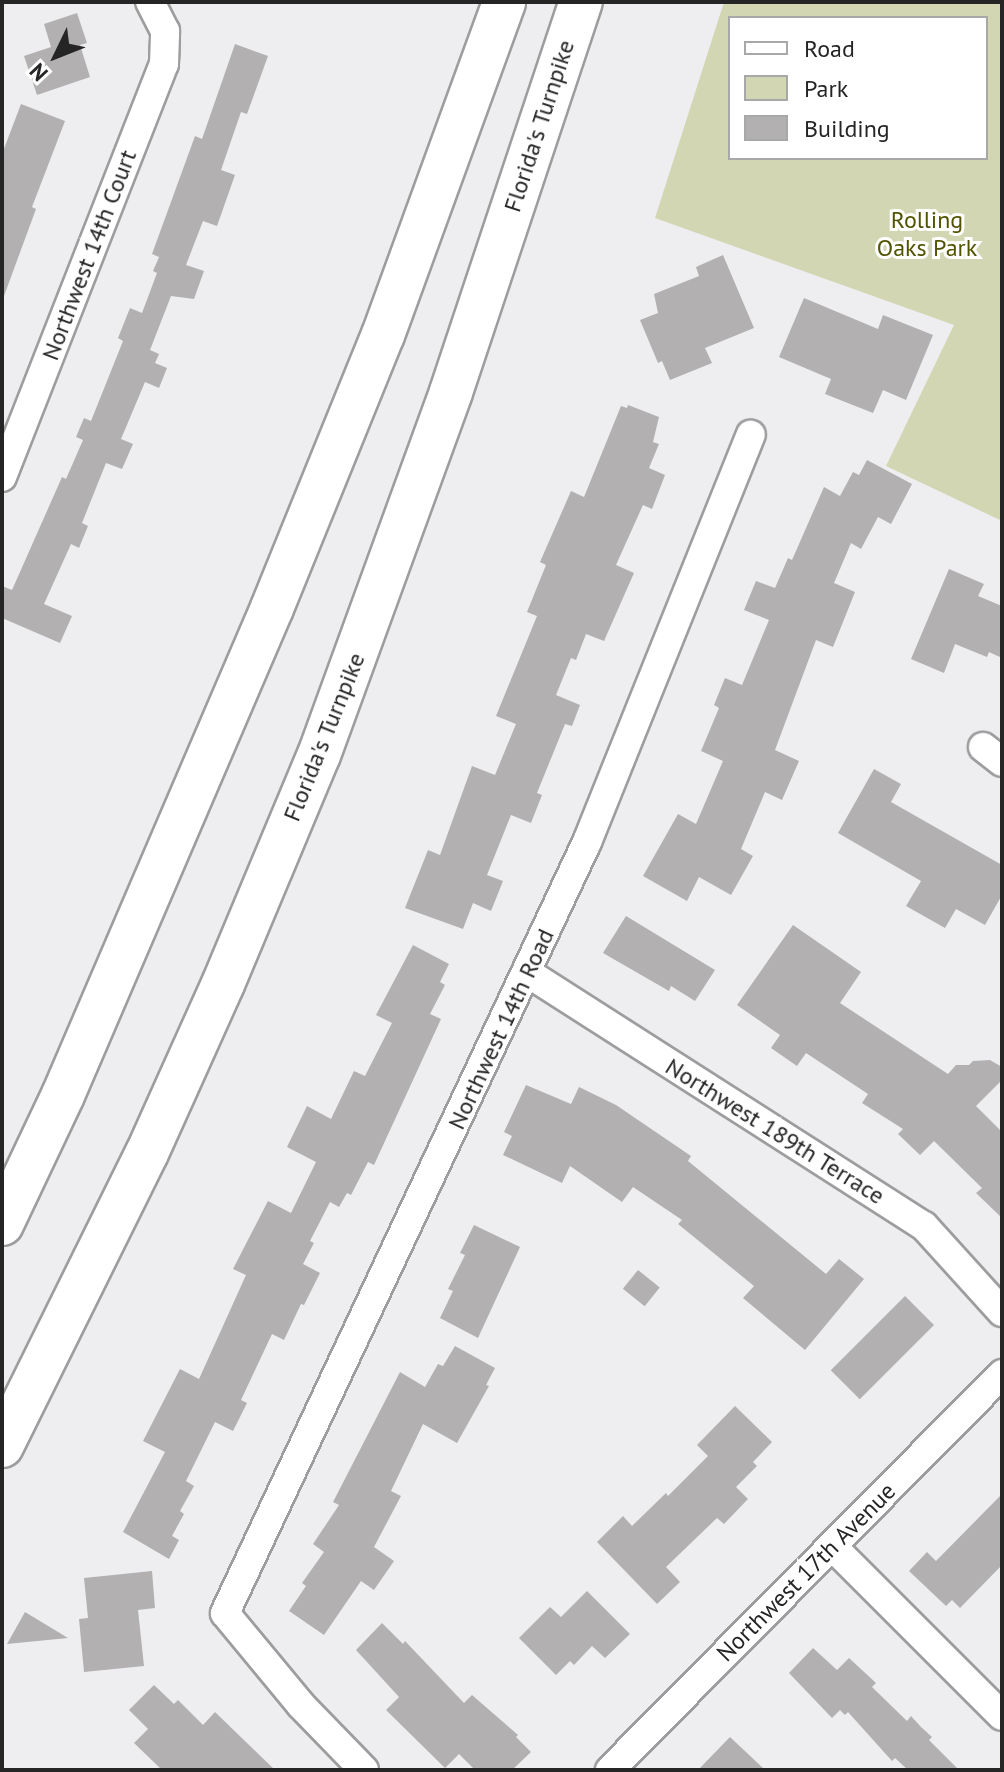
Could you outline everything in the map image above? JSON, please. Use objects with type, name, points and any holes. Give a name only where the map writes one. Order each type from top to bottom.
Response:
[{"type":"highway","points":[[2,1224],[95,1024],[272,608],[383,335],[504,2]]},
{"type":"highway","name":"Florida's Turnpike","points":[[2,1446],[147,1153],[319,755],[442,419],[581,2]]},
{"type":"street","name":"Northwest 14th Court","points":[[2,477],[164,64],[165,31],[150,2]]},
{"type":"street","name":"Northwest 14th Road","points":[[364,1770],[301,1705],[225,1613],[587,842],[751,435]]},
{"type":"street","name":"Northwest 189th Terrace","points":[[528,973],[924,1226],[1002,1312]]},
{"type":"street","name":"Northwest 17th Avenue","points":[[610,1770],[1002,1374]]},
{"type":"street","points":[[832,1546],[1002,1716]]},
{"type":"green space","name":"Rolling Oaks Park","points":[[724,2],[1002,2],[1002,521],[886,466],[954,325],[655,218]]},
{"type":"building","points":[[77,13],[87,43],[80,45],[90,77],[37,95],[24,56],[51,47],[44,24]]},
{"type":"building","points":[[235,44],[268,56],[247,114],[241,112],[221,170],[235,175],[217,226],[203,221],[186,265],[204,271],[194,299],[171,296],[150,350],[159,354],[155,363],[167,368],[159,388],[145,382],[121,439],[133,444],[122,469],[106,463],[82,523],[88,526],[79,548],[71,544],[44,604],[72,616],[60,643],[2,618],[2,586],[12,590],[62,477],[66,479],[83,440],[76,437],[84,418],[91,421],[123,341],[118,338],[130,308],[142,313],[157,273],[153,271],[159,257],[152,254],[195,136],[202,139]]},
{"type":"building","points":[[21,104],[65,121],[32,207],[36,209],[4,296],[2,154]]},
{"type":"building","points":[[723,255],[754,328],[705,348],[712,363],[670,380],[662,361],[658,363],[640,320],[658,313],[654,294],[699,276],[696,267]]},
{"type":"building","points":[[804,298],[878,329],[883,315],[933,335],[906,400],[883,390],[873,413],[825,394],[831,379],[779,357]]},
{"type":"building","points":[[628,405],[659,417],[653,442],[659,444],[649,468],[665,475],[652,509],[643,505],[616,565],[634,573],[604,641],[586,634],[576,660],[571,658],[556,695],[580,705],[572,726],[565,724],[537,793],[542,795],[531,823],[511,815],[487,875],[503,881],[491,911],[473,903],[463,929],[405,908],[428,850],[440,855],[472,766],[495,775],[516,724],[496,716],[537,616],[527,612],[546,565],[540,562],[571,491],[584,497],[621,406],[627,408]]},
{"type":"building","points":[[867,460],[912,484],[891,524],[878,517],[861,549],[851,543],[834,583],[855,592],[833,647],[816,640],[775,750],[799,761],[782,800],[765,792],[741,849],[753,856],[731,895],[699,877],[687,901],[643,876],[678,814],[696,824],[723,761],[701,751],[719,708],[714,705],[725,678],[742,685],[769,620],[744,610],[756,581],[775,588],[788,558],[792,560],[824,487],[840,496],[853,472],[859,475]]},
{"type":"building","points":[[949,569],[984,584],[978,596],[1002,606],[1002,658],[989,652],[987,657],[955,644],[944,673],[911,659]]},
{"type":"building","points":[[874,769],[901,784],[891,802],[1002,865],[1002,895],[985,925],[956,909],[945,928],[906,906],[921,881],[838,833]]},
{"type":"building","points":[[626,916],[715,970],[695,1001],[671,986],[669,991],[603,953]]},
{"type":"building","points":[[793,925],[861,972],[840,1003],[948,1074],[956,1065],[969,1065],[973,1061],[990,1060],[1002,1067],[1002,1080],[976,1106],[1002,1132],[1002,1218],[976,1193],[982,1188],[934,1141],[920,1155],[898,1134],[903,1129],[862,1103],[868,1094],[806,1053],[797,1066],[771,1048],[780,1035],[737,1005]]},
{"type":"building","points":[[413,945],[449,964],[440,982],[445,985],[430,1014],[441,1019],[374,1165],[368,1162],[351,1195],[347,1193],[339,1207],[330,1202],[310,1241],[314,1243],[303,1264],[320,1273],[304,1305],[301,1304],[284,1340],[272,1334],[241,1400],[247,1403],[233,1431],[215,1422],[186,1481],[194,1486],[180,1511],[184,1514],[172,1536],[179,1540],[169,1559],[123,1532],[165,1452],[143,1441],[180,1369],[199,1379],[246,1275],[233,1269],[268,1201],[291,1213],[316,1162],[287,1147],[307,1106],[331,1119],[354,1071],[365,1076],[392,1023],[376,1015]]},
{"type":"building","points":[[526,1085],[571,1104],[579,1087],[616,1105],[691,1156],[688,1161],[826,1274],[839,1259],[864,1279],[805,1350],[743,1298],[754,1286],[678,1224],[682,1220],[633,1187],[622,1202],[570,1166],[562,1183],[503,1155],[512,1136],[504,1132]]},
{"type":"building","points":[[474,1225],[520,1247],[478,1338],[440,1318],[453,1291],[448,1289],[465,1255],[460,1253]]},
{"type":"building","points":[[638,1270],[660,1288],[645,1306],[623,1289]]},
{"type":"building","points":[[905,1296],[934,1325],[860,1399],[831,1370]]},
{"type":"building","points":[[455,1346],[495,1368],[486,1385],[489,1386],[457,1443],[423,1424],[391,1491],[401,1496],[374,1547],[394,1561],[374,1590],[361,1581],[324,1635],[289,1611],[306,1586],[302,1583],[324,1552],[313,1544],[339,1505],[333,1502],[400,1372],[425,1387],[438,1364],[443,1366]]},
{"type":"building","points":[[735,1406],[772,1442],[753,1462],[757,1466],[736,1487],[748,1499],[724,1524],[717,1518],[666,1567],[680,1582],[657,1604],[597,1542],[623,1516],[632,1526],[666,1493],[668,1496],[708,1456],[697,1445]]},
{"type":"building","points":[[1002,1494],[1002,1565],[960,1608],[952,1600],[946,1606],[909,1571],[927,1552],[936,1561]]},
{"type":"building","points":[[152,1571],[155,1608],[138,1610],[144,1666],[84,1672],[79,1619],[88,1618],[84,1578]]},
{"type":"building","points":[[587,1591],[630,1634],[605,1658],[592,1646],[574,1665],[570,1661],[556,1675],[519,1638],[550,1607],[561,1617]]},
{"type":"building","points":[[25,1612],[68,1638],[7,1644]]},
{"type":"building","points":[[382,1623],[403,1644],[405,1641],[464,1703],[472,1695],[518,1735],[516,1737],[531,1752],[512,1770],[475,1770],[459,1754],[445,1768],[386,1710],[399,1697],[356,1650]]},
{"type":"building","points":[[813,1648],[837,1670],[849,1658],[876,1683],[872,1687],[907,1721],[911,1716],[932,1737],[929,1740],[959,1770],[908,1770],[895,1758],[892,1761],[848,1712],[845,1715],[840,1710],[832,1718],[789,1673]]},
{"type":"building","points":[[154,1685],[174,1704],[178,1700],[203,1725],[215,1712],[275,1770],[162,1770],[134,1743],[148,1729],[129,1710]]},
{"type":"building","points":[[730,1737],[765,1770],[698,1770]]}]
